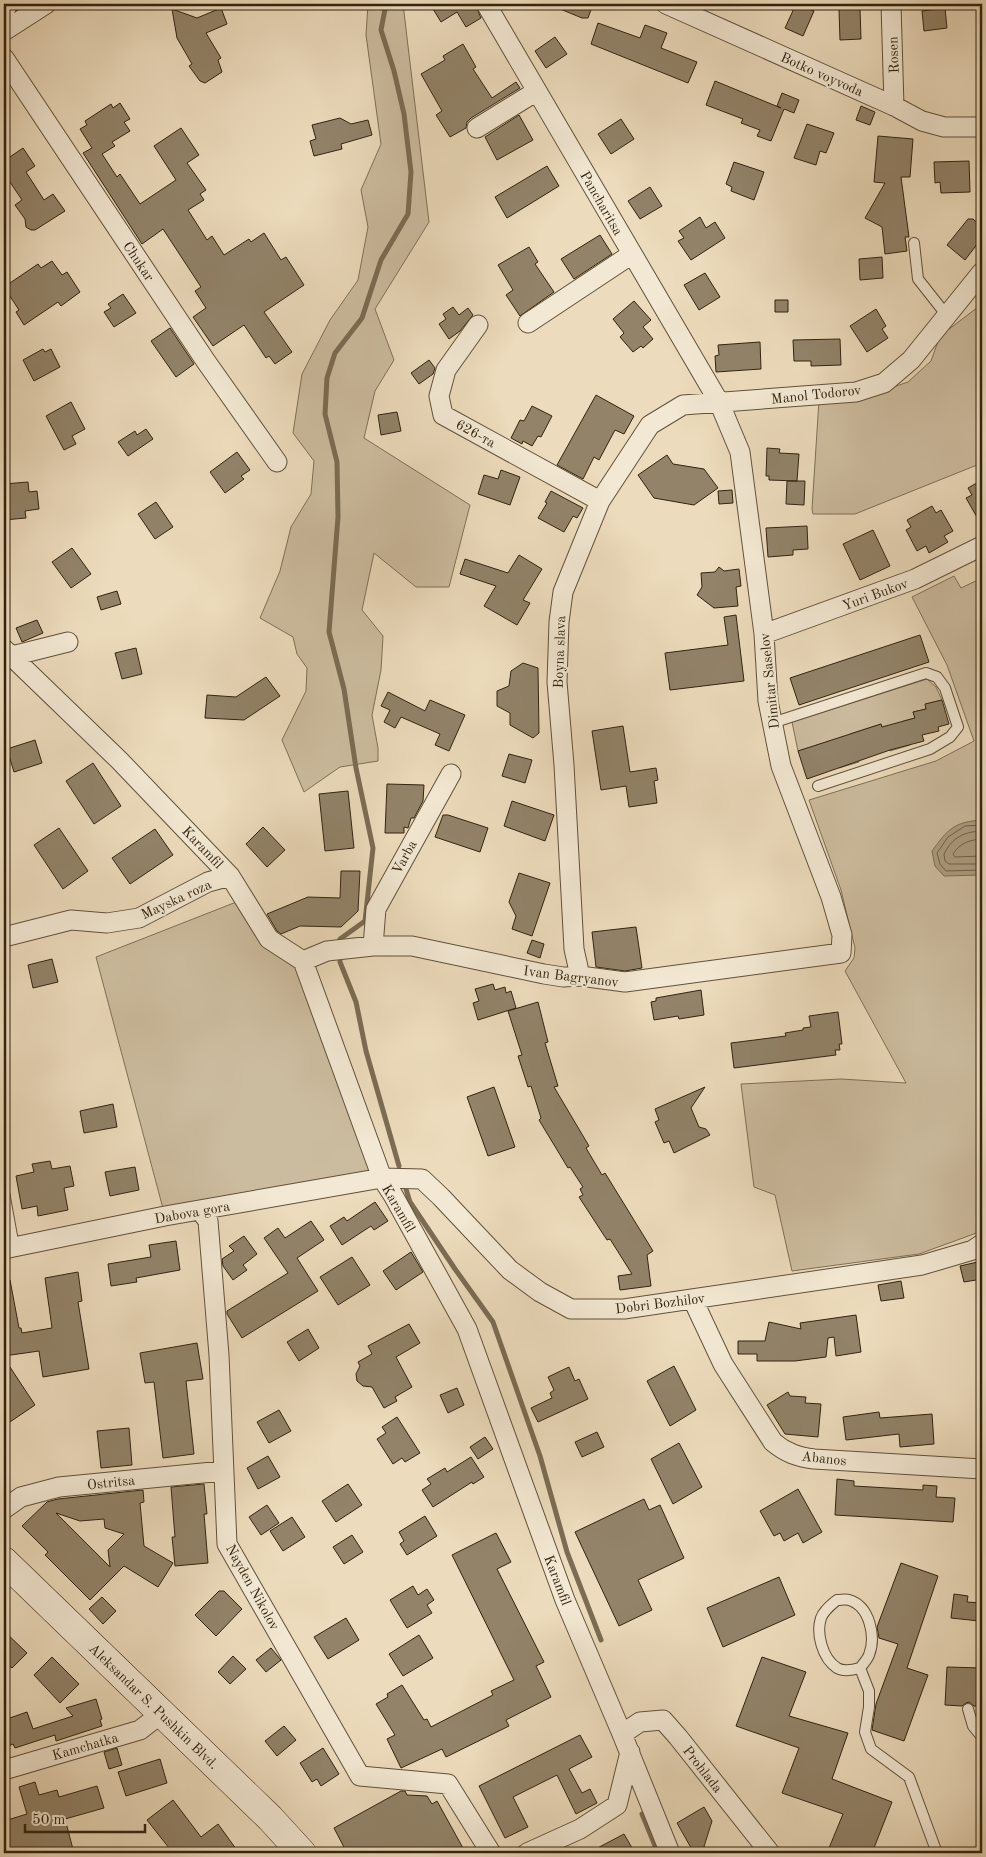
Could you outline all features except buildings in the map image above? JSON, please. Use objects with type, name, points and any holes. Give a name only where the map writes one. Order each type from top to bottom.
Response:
[{"type":"main road","name":"Aleksandar S. Pushkin Blvd.","points":[[4,1561],[270,1818],[302,1853]]},
{"type":"street","points":[[4,12],[8,4]]},
{"type":"street","points":[[4,31],[46,4]]},
{"type":"street","name":"Pancharitsa","points":[[486,4],[719,402]]},
{"type":"street","name":"Rosen","points":[[891,4],[894,106]]},
{"type":"street","name":"Botko voyvoda","points":[[675,6],[894,106],[922,121],[944,127],[982,127]]},
{"type":"street","name":"Chukar","points":[[4,58],[199,352],[277,462]]},
{"type":"street","points":[[477,128],[537,91]]},
{"type":"street","points":[[528,323],[632,254]]},
{"type":"street","name":"Manol Todorov","points":[[719,402],[856,392],[884,383],[911,360],[948,317],[982,272]]},
{"type":"street","name":"626-та","points":[[478,325],[446,370],[438,396],[442,415],[600,501]]},
{"type":"street","name":"Boyna slava","points":[[580,976],[574,949],[564,765],[556,682],[558,630],[563,592],[600,501],[650,425],[683,405],[719,402]]},
{"type":"street","name":"Dimitar Saselov","points":[[719,402],[740,452],[764,634],[768,701],[781,766],[831,897],[842,935],[841,953]]},
{"type":"street","name":"Yuri Bukov","points":[[764,634],[915,579],[982,546]]},
{"type":"street","points":[[6,654],[68,642]]},
{"type":"street","name":"Karamfil","points":[[6,654],[119,760],[230,876],[270,939],[303,962],[382,1178],[466,1329],[565,1600],[630,1752],[644,1792],[670,1853]]},
{"type":"street","name":"Varba","points":[[373,946],[376,909],[451,774]]},
{"type":"street","name":"Mayska roza","points":[[4,937],[71,920],[107,923],[139,918],[208,882],[230,876]]},
{"type":"street","name":"Ivan Bagryanov","points":[[303,962],[327,951],[373,946],[412,946],[544,974],[563,977],[580,976],[625,982],[841,953]]},
{"type":"street","name":"Dabova gora","points":[[9,1248],[200,1210],[382,1178]]},
{"type":"street","name":"Dobri Bozhilov","points":[[382,1178],[422,1179],[510,1270],[540,1292],[571,1309],[624,1309],[922,1265],[973,1250],[982,1244]]},
{"type":"street","name":"Nayden Nikolov","points":[[200,1210],[208,1221],[219,1355],[227,1544],[360,1776],[448,1784],[491,1853]]},
{"type":"street","name":"Abanos","points":[[693,1300],[723,1364],[773,1442],[784,1452],[814,1459],[982,1469]]},
{"type":"street","name":"Ostritsa","points":[[4,1509],[21,1497],[59,1488],[223,1471]]},
{"type":"street","name":"Kamchatka","points":[[4,1770],[140,1730],[162,1713]]},
{"type":"street","name":"Prohlada","points":[[622,1734],[640,1722],[663,1720],[770,1853]]},
{"type":"street","points":[[617,1806],[630,1752]]},
{"type":"street","points":[[528,1853],[580,1830],[617,1806],[644,1792]]},
{"type":"lane","points":[[914,243],[918,279],[948,317]]},
{"type":"lane","points":[[772,723],[926,674],[936,677],[945,688],[958,727],[950,737],[930,749],[818,786]]},
{"type":"lane","points":[[4,1192],[9,1248]]},
{"type":"lane","points":[[837,1600],[849,1600],[861,1608],[869,1620],[872,1637],[869,1655],[860,1668],[848,1671],[837,1668],[821,1644],[821,1618],[828,1607],[837,1600]]},
{"type":"lane","points":[[860,1668],[870,1691],[870,1707],[865,1732],[872,1748],[909,1777],[937,1853]]},
{"type":"lane","points":[[968,1709],[973,1726],[982,1737]]},
{"type":"shaded area","points":[[368,4],[403,4],[429,222],[375,309],[394,360],[375,391],[364,438],[470,505],[449,587],[416,587],[374,553],[362,610],[383,636],[381,670],[372,715],[378,748],[378,761],[340,767],[304,792],[282,740],[306,691],[307,668],[297,654],[293,637],[260,618],[280,571],[291,527],[311,494],[314,461],[293,433],[302,374],[330,320],[358,280],[368,227],[361,190],[381,144],[366,35]]},
{"type":"shaded area","points":[[982,304],[982,463],[855,514],[813,514],[819,400],[867,396],[908,382],[931,361],[940,336]]},
{"type":"shaded area","points":[[954,576],[961,588],[982,578],[982,1231],[919,1254],[792,1271],[775,1195],[754,1187],[741,1084],[841,1079],[906,1083],[845,971],[854,958],[855,948],[841,890],[809,800],[936,761],[974,741],[947,665],[912,597]]},
{"type":"shaded area","points":[[927,679],[936,687],[942,700],[926,704],[926,709],[913,712],[915,718],[903,721],[910,745],[890,751],[881,724],[850,734],[859,762],[839,768],[830,741],[798,751],[792,722]]},
{"type":"shaded area","points":[[244,899],[303,961],[382,1178],[165,1216],[96,957]]},
{"type":"water","points":[[982,820],[982,875],[944,876],[935,866],[932,851],[952,828],[972,821]]},
{"type":"waterway","points":[[340,945],[340,939],[365,921],[373,848],[356,768],[344,689],[329,632],[338,517],[337,462],[325,414],[327,378],[335,353],[362,318],[381,260],[408,214],[411,172],[404,114],[394,71],[381,30],[386,4]]},
{"type":"waterway","points":[[340,954],[340,962],[356,1002],[366,1051],[399,1166]]},
{"type":"waterway","points":[[405,1186],[410,1202],[493,1322],[540,1456],[567,1552],[601,1640]]},
{"type":"waterway","points":[[642,1814],[658,1853]]}]
